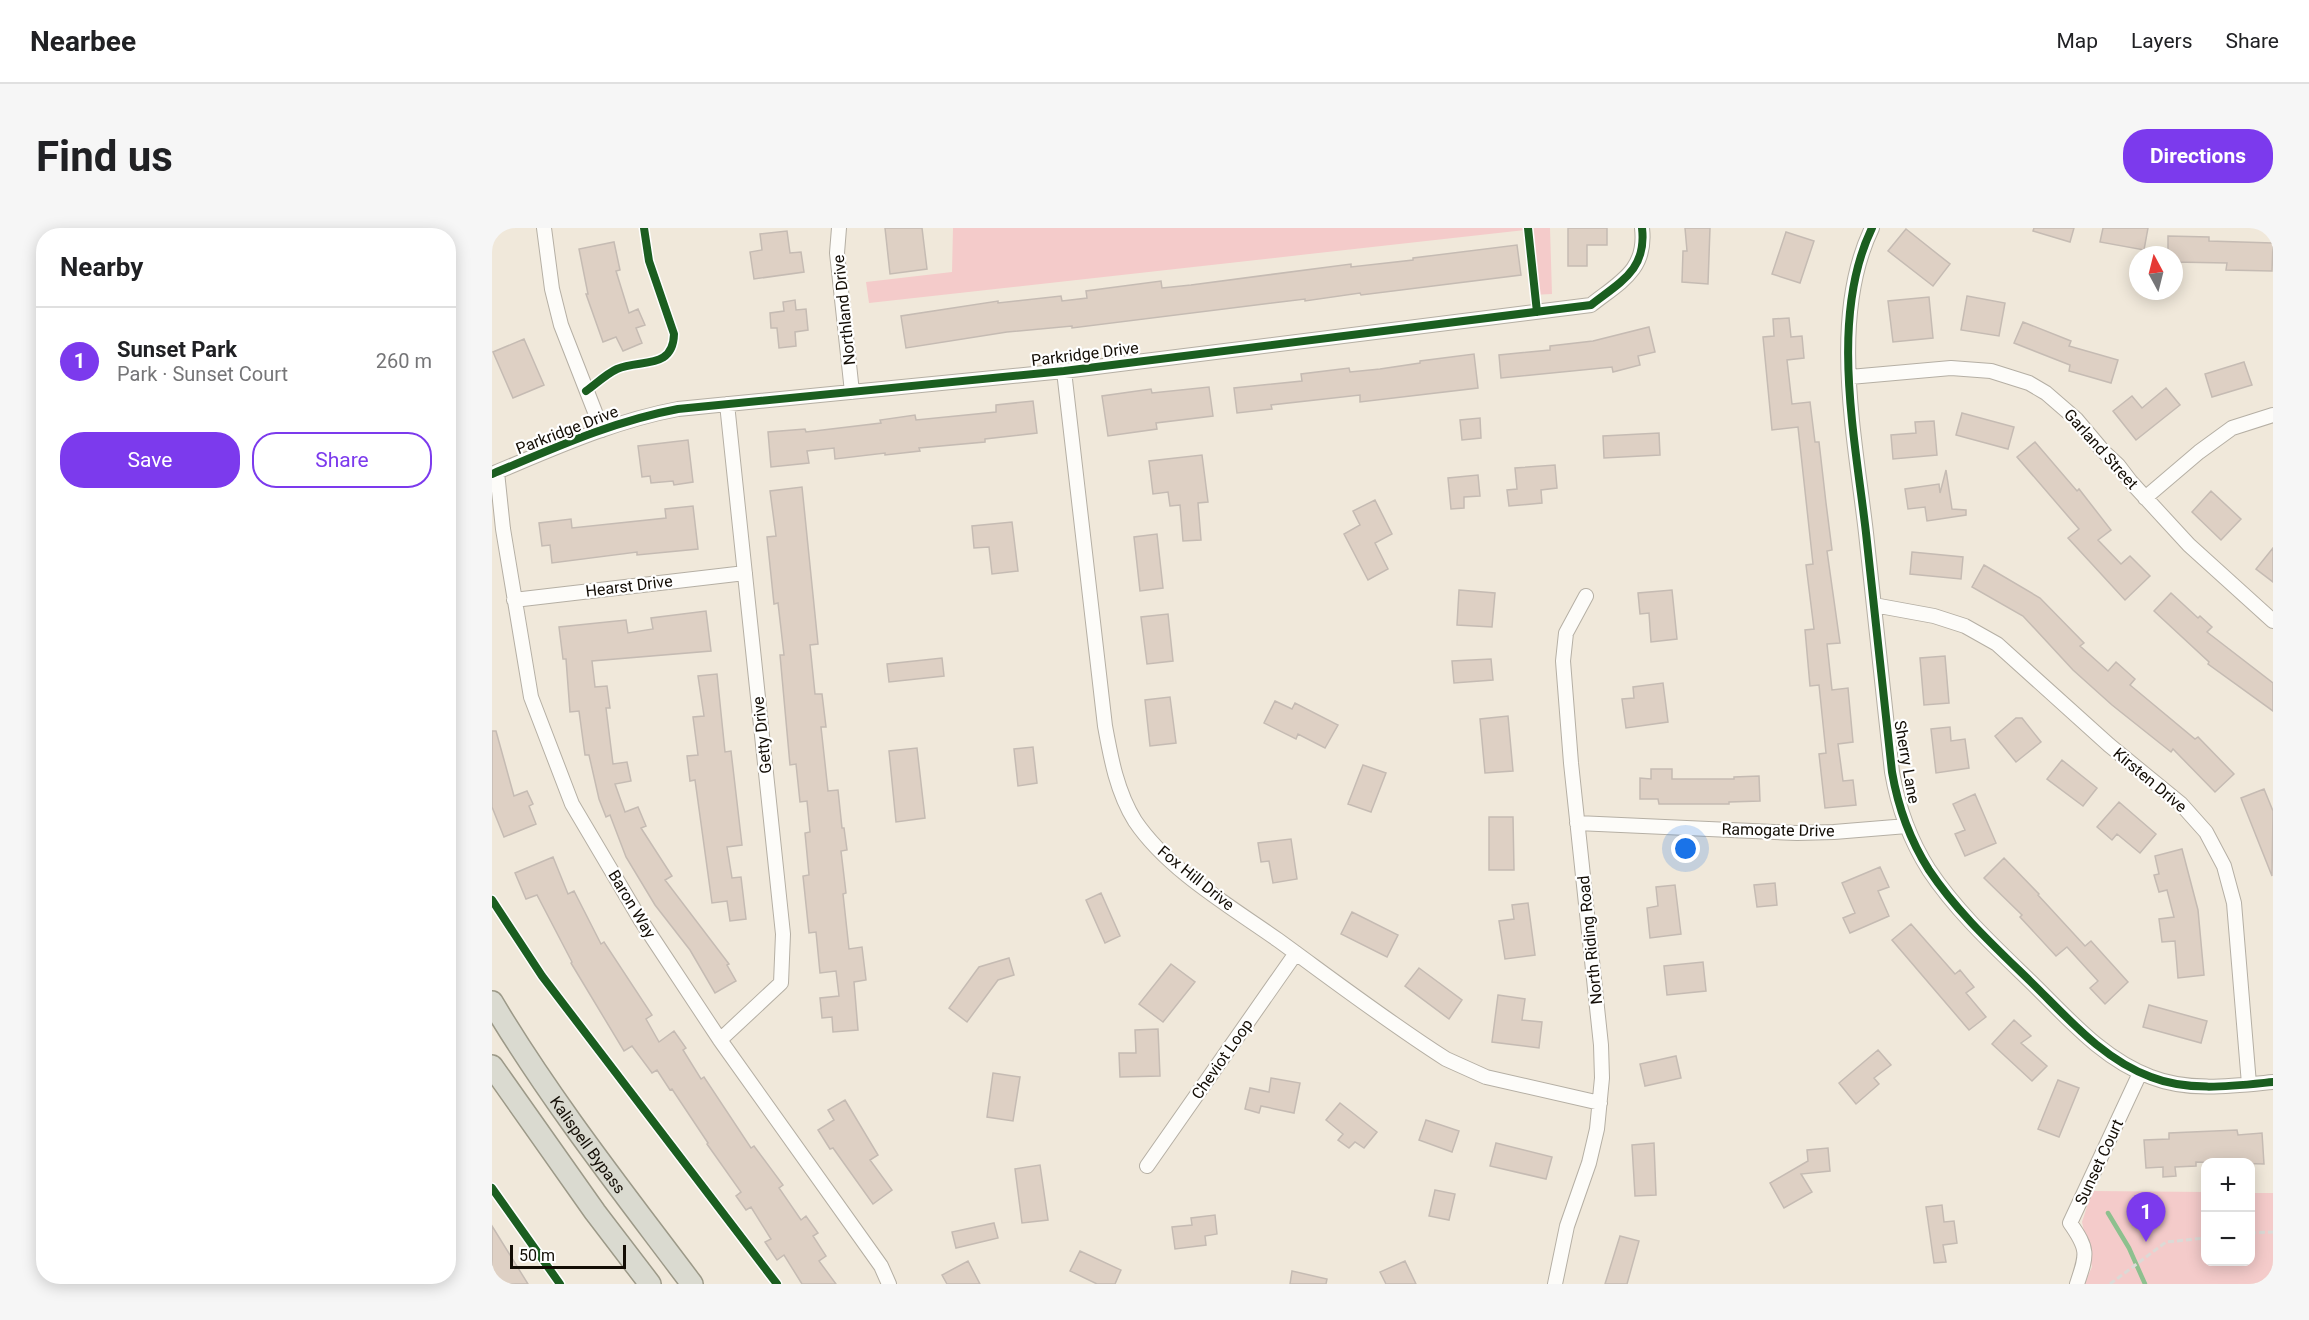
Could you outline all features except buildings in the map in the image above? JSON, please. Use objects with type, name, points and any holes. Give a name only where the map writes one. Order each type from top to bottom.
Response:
[{"type":"highway","name":"Kalispell Bypass","points":[[492,1002],[518,1046],[618,1186],[692,1284]]},
{"type":"highway","name":"Kalispell Bypass","points":[[492,1066],[595,1212],[650,1284]]},
{"type":"street","points":[[544,228],[552,289],[561,325],[602,430]]},
{"type":"street","name":"Northland Drive","points":[[839,228],[837,253],[852,392]]},
{"type":"street","name":"Parkridge Drive","points":[[494,473],[602,430],[659,412],[1064,371],[1591,305],[1634,271],[1643,240],[1642,228]]},
{"type":"street","name":"Sherry Lane","points":[[1872,228],[1860,254],[1850,301],[1850,377],[1892,772],[1899,805],[1907,826],[1930,870],[1964,916],[2086,1036],[2118,1062],[2140,1073],[2170,1083],[2189,1086],[2273,1082]]},
{"type":"street","name":"Garland Street","points":[[1850,377],[1951,368],[1991,371],[2029,383],[2046,393],[2076,418],[2189,545],[2273,621]]},
{"type":"street","name":"Fox Hill Drive","points":[[1064,371],[1105,726],[1120,791],[1145,834],[1169,859],[1210,892],[1418,1041],[1464,1068],[1486,1077],[1600,1103]]},
{"type":"street","name":"Getty Drive","points":[[720,1040],[781,982],[783,934],[727,404]]},
{"type":"street","points":[[2145,498],[2199,452],[2232,428],[2273,415]]},
{"type":"street","name":"Baron Way","points":[[494,473],[531,697],[572,804],[640,919],[720,1040],[881,1266],[889,1284]]},
{"type":"street","name":"Hearst Drive","points":[[514,600],[745,573]]},
{"type":"street","name":"North Riding Road","points":[[1555,1284],[1567,1226],[1589,1163],[1600,1103],[1601,1045],[1577,823],[1563,661],[1566,633],[1586,596]]},
{"type":"street","name":"Kirsten Drive","points":[[1874,604],[1934,616],[1965,626],[1997,644],[2109,745],[2181,804],[2206,832],[2224,866],[2234,903],[2249,1084]]},
{"type":"street","name":"Ramogate Drive","points":[[1577,823],[1797,832],[1834,832],[1907,826]]},
{"type":"street","name":"Cheviot Loop","points":[[1148,1166],[1296,953]]},
{"type":"street","name":"Sunset Court","points":[[2077,1284],[2085,1260],[2084,1243],[2070,1223],[2140,1073]]},
{"type":"path","points":[[2255,1233],[2273,1232]]},
{"type":"path","points":[[2110,1284],[2166,1242],[2201,1238]]},
{"type":"shaded area","points":[[953,228],[1550,228],[1552,294],[1532,295],[1525,230],[869,303],[866,282],[952,272]]},
{"type":"shaded area","points":[[2092,1191],[2201,1192],[2201,1266],[2255,1266],[2255,1193],[2273,1193],[2273,1284],[2084,1284],[2092,1267],[2082,1222]]},
{"type":"waterway","points":[[2108,1213],[2129,1248],[2145,1284]]},
{"type":"cycle path","points":[[586,391],[617,369],[662,358],[672,345],[674,334],[649,261],[644,228]]},
{"type":"cycle path","points":[[1528,228],[1537,312]]},
{"type":"cycle path","points":[[492,474],[606,428],[678,409],[1064,371],[1591,305],[1621,282],[1636,265],[1640,255],[1642,228]]},
{"type":"cycle path","points":[[1872,228],[1859,263],[1851,300],[1848,338],[1849,378],[1892,772],[1901,810],[1916,847],[1940,885],[1976,928],[2086,1036],[2117,1059],[2151,1077],[2180,1085],[2211,1087],[2273,1082]]},
{"type":"cycle path","points":[[492,900],[542,976],[777,1284]]},
{"type":"cycle path","points":[[492,1188],[560,1284]]},
{"type":"place","name":"Sunset Park","points":[[2146,1242]]}]
